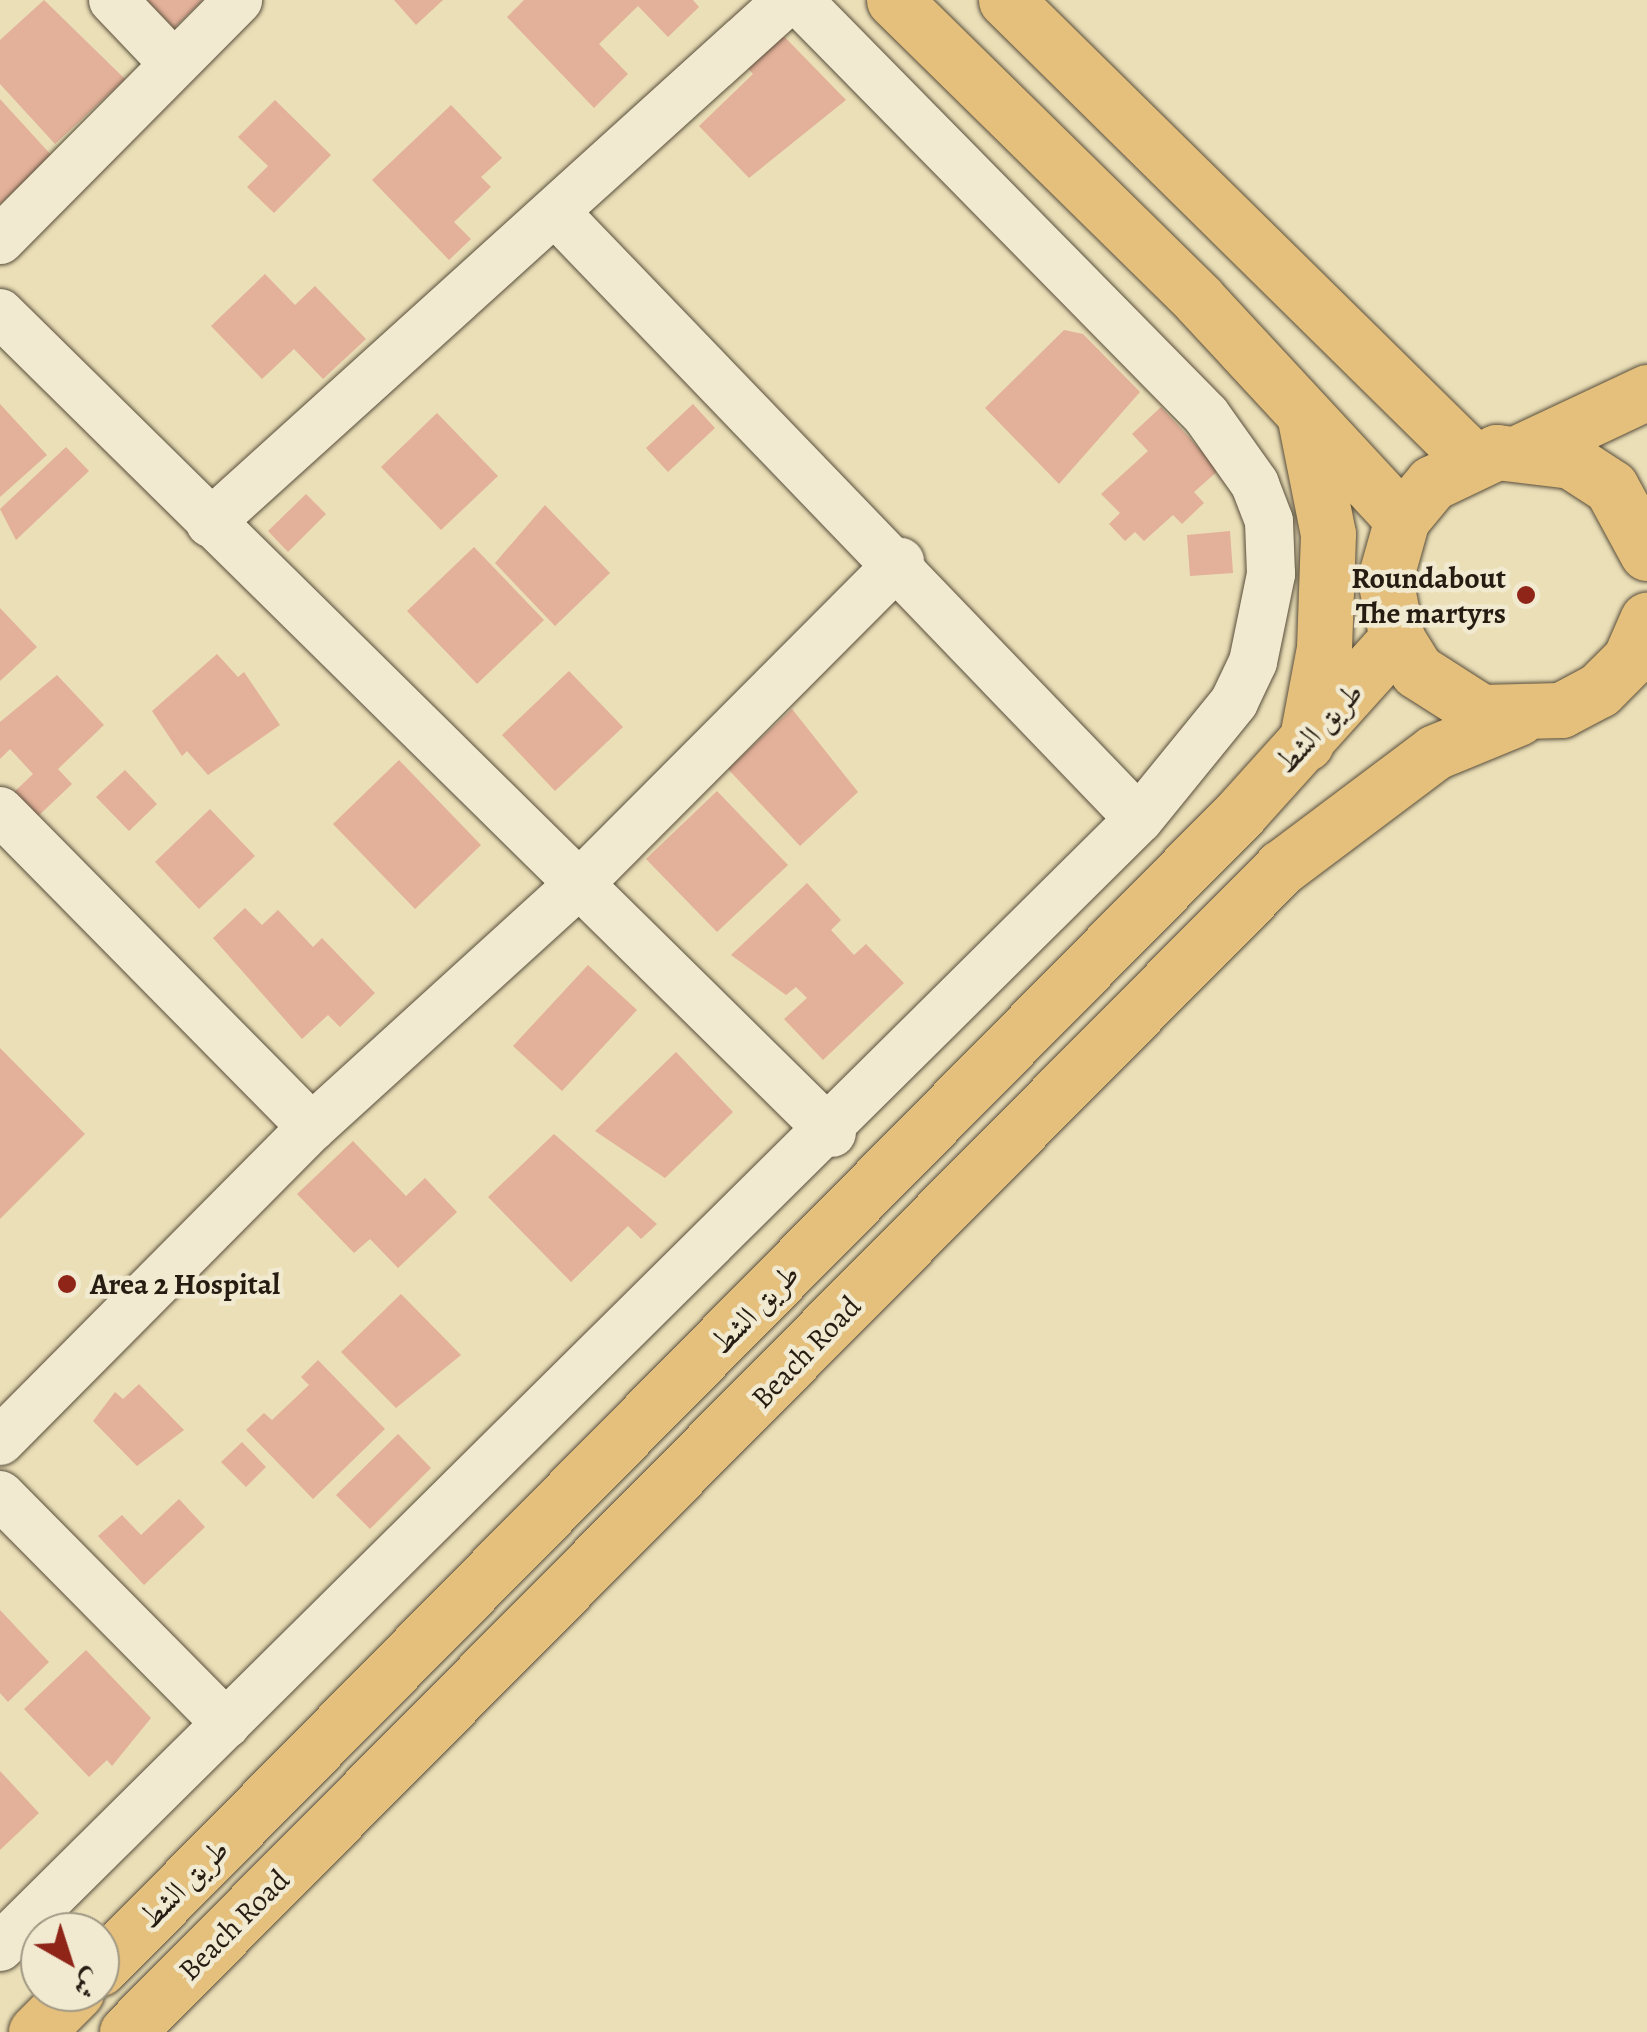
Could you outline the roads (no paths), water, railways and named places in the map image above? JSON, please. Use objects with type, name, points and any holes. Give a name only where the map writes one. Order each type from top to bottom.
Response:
[{"type":"main road","points":[[894,0],[1402,519]]},
{"type":"main road","points":[[1006,0],[1472,459]]},
{"type":"main road","points":[[1518,718],[1446,696],[1397,640],[1385,579],[1402,519],[1432,483],[1472,459],[1524,450],[1647,392]]},
{"type":"main road","points":[[1305,416],[1328,534],[1324,648],[1306,743]]},
{"type":"main road","points":[[1524,450],[1571,460],[1611,487],[1647,552]]},
{"type":"main road","name":"Beach Road","points":[[126,2032],[1282,868],[1436,752],[1600,690],[1630,659],[1647,620]]},
{"type":"main road","name":"طريق الشط","points":[[120,1948],[1306,743],[1397,640]]},
{"type":"main road","points":[[36,2032],[56,2012]]},
{"type":"street","points":[[113,0],[174,63]]},
{"type":"street","points":[[0,240],[238,0]]},
{"type":"street","points":[[210,523],[557,214],[788,0]]},
{"type":"street","points":[[0,1947],[832,1132],[1139,819],[1234,702],[1253,662],[1271,574],[1268,521],[1255,484],[1206,414],[798,0]]},
{"type":"street","points":[[557,214],[900,562],[1139,819]]},
{"type":"street","points":[[0,312],[832,1132]]},
{"type":"street","points":[[0,1441],[312,1126],[579,884],[900,562]]},
{"type":"street","points":[[0,811],[312,1126]]},
{"type":"street","points":[[0,1494],[227,1724]]},
{"type":"place","name":"Roundabout The martyrs","points":[[1526,595]]},
{"type":"place","name":"Area 2 Hospital","points":[[67,1284]]}]
